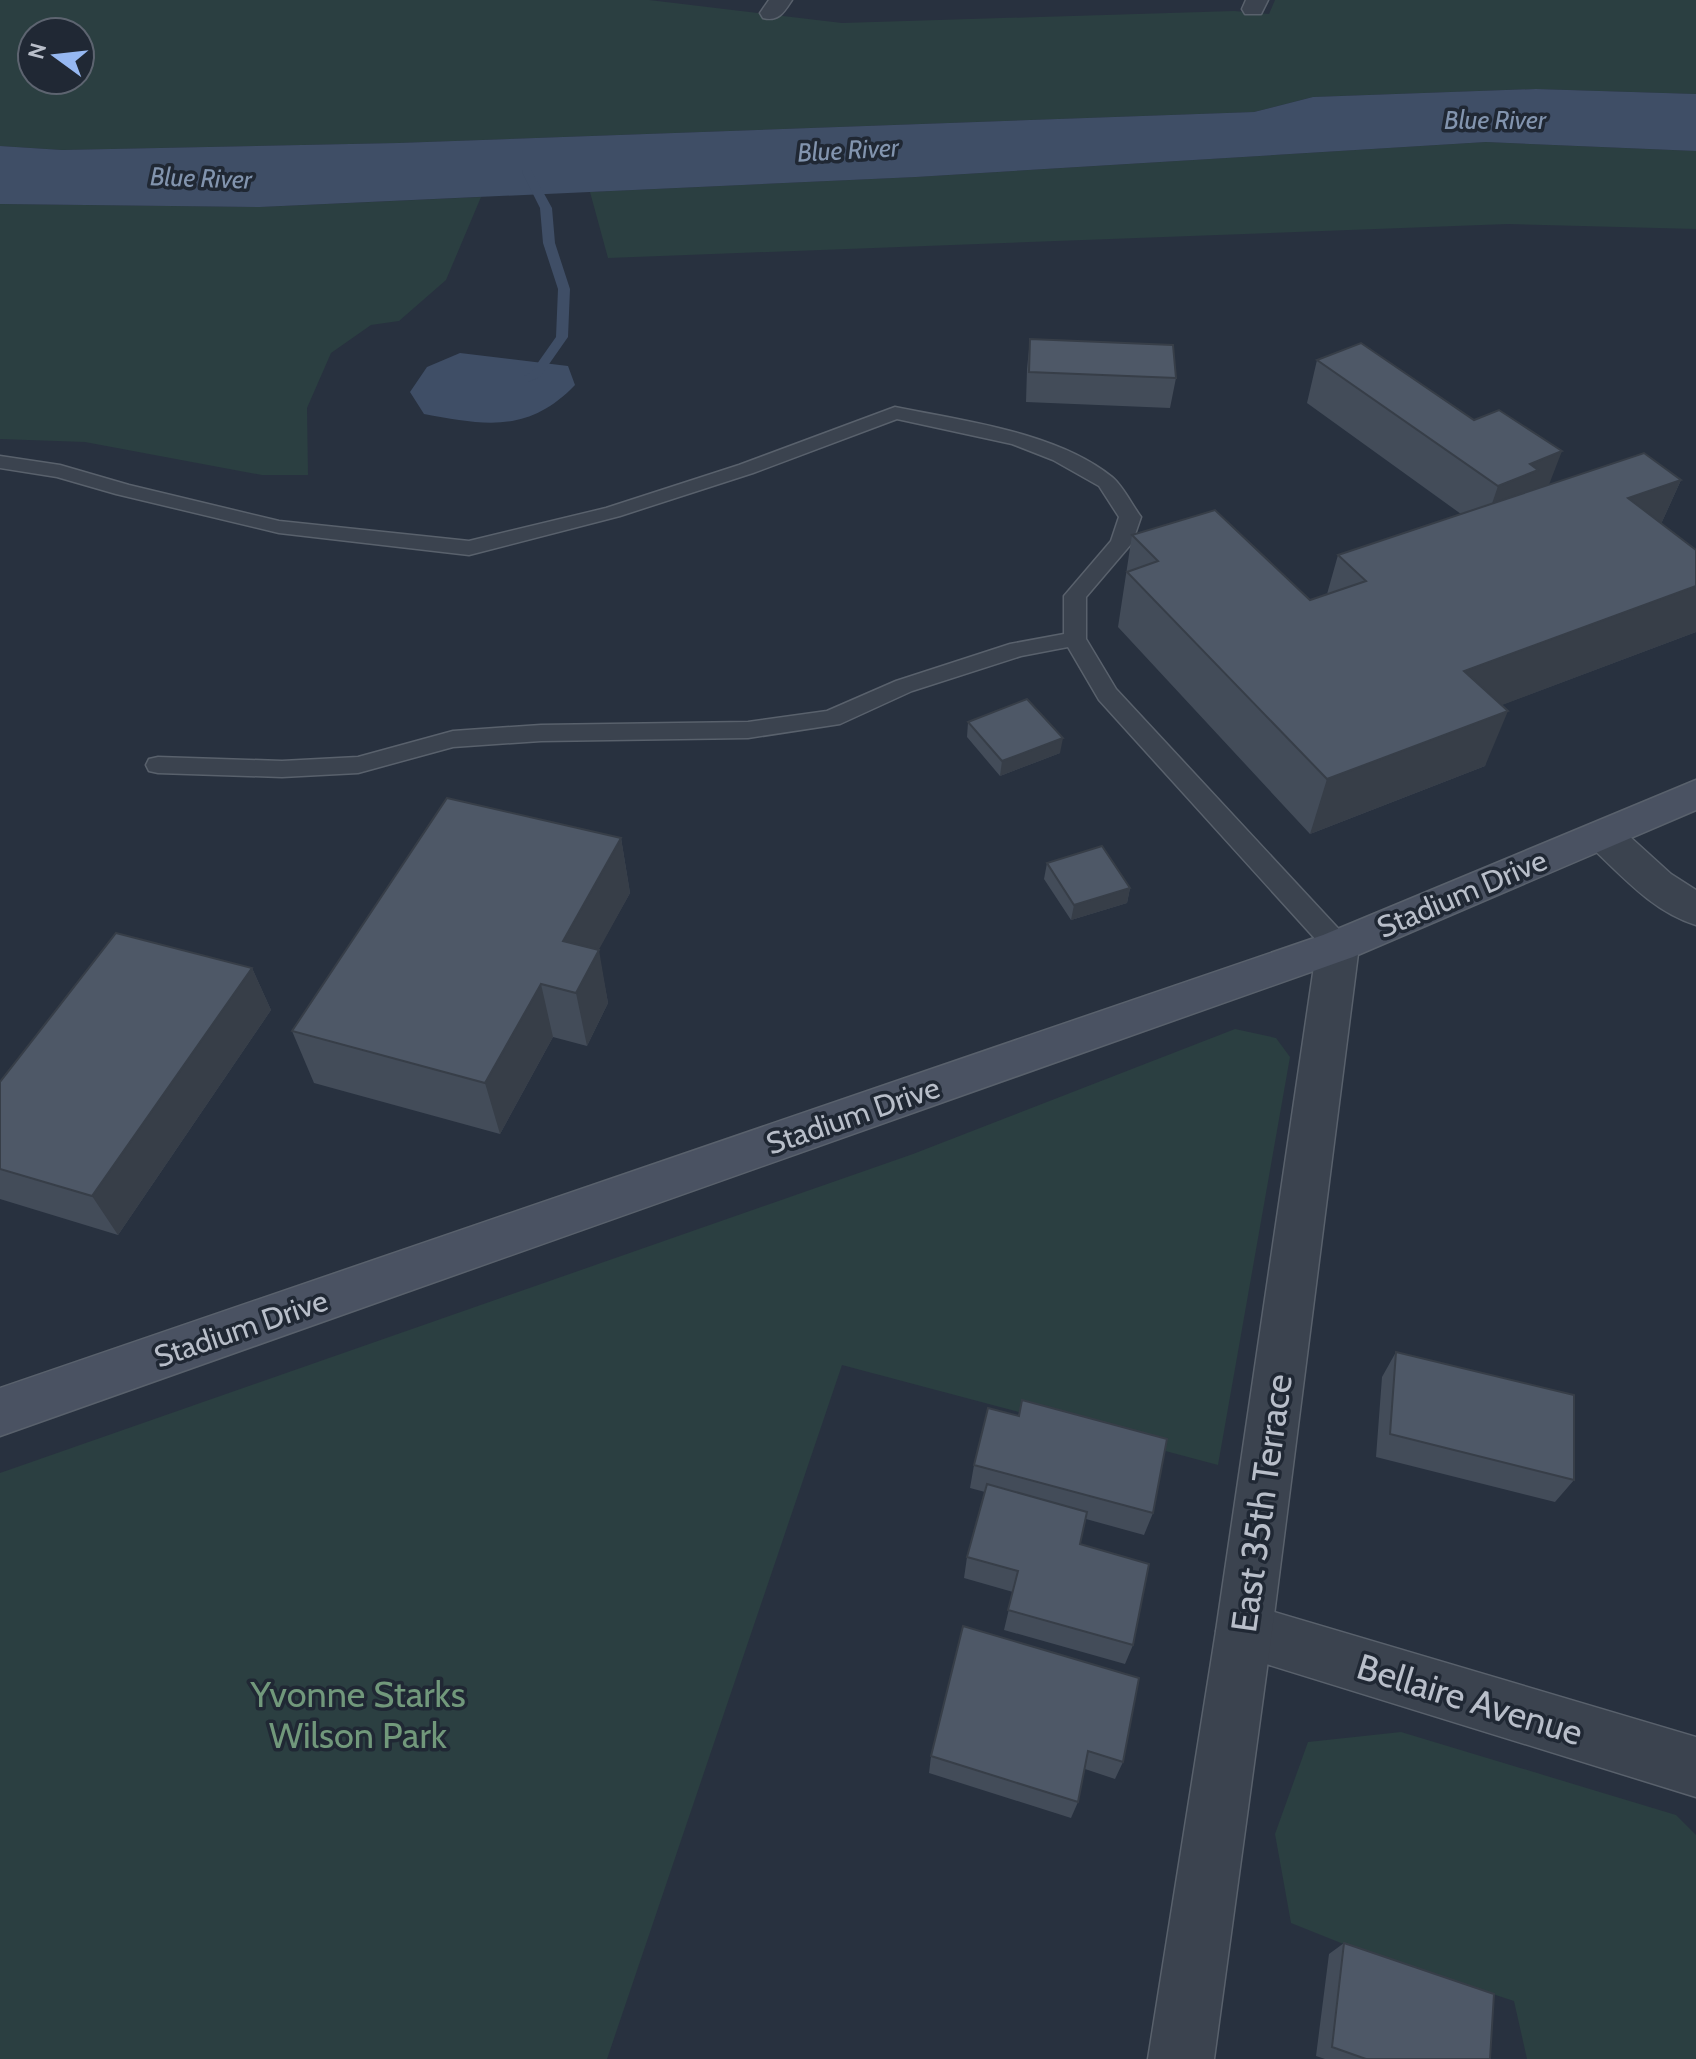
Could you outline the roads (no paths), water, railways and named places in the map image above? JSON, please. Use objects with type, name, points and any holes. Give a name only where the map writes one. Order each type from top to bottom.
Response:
[{"type":"main road","name":"Stadium Drive","points":[[0,1412],[1338,946],[1696,794]]},
{"type":"street","points":[[1603,835],[1657,885],[1696,910]]},
{"type":"street","name":"East 35th Terrace","points":[[1181,2059],[1244,1631],[1338,946]]},
{"type":"street","name":"Bellaire Avenue","points":[[1244,1631],[1696,1767]]},
{"type":"lane","points":[[2,465],[60,471],[279,527],[469,548],[613,512],[746,469],[895,413],[1018,439],[1060,456],[1106,482],[1130,517],[1121,543],[1075,596],[1075,639],[1107,694],[1338,946]]},
{"type":"lane","points":[[158,765],[282,769],[328,767],[358,765],[453,739],[541,733],[748,730],[832,718],[904,686],[1018,649],[1075,639]]},
{"type":"water","name":"Blue River","points":[[1536,89],[1696,94],[1696,151],[1486,142],[916,177],[260,207],[0,204],[0,146],[62,150],[398,143],[1254,112],[1313,97]]},
{"type":"water","points":[[460,353],[568,366],[575,385],[540,412],[522,419],[486,423],[424,414],[410,392],[427,367]]},
{"type":"waterway","points":[[527,172],[546,208],[549,243],[564,289],[562,337],[536,374],[528,378]]},
{"type":"park label","name":"Yvonne Starks Wilson Park","points":[[358,1714]]}]
